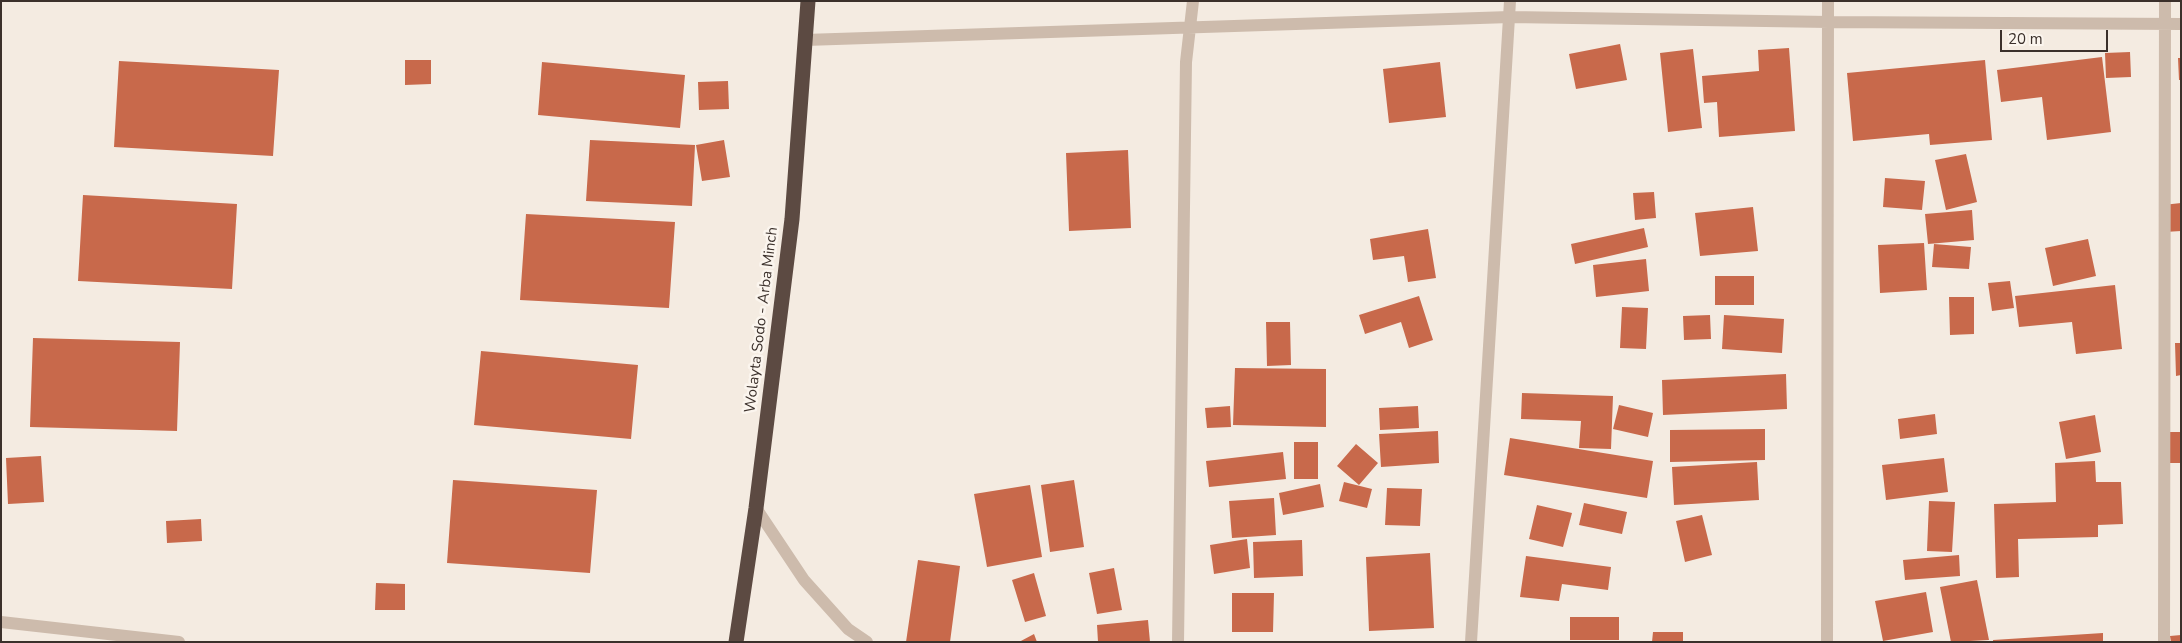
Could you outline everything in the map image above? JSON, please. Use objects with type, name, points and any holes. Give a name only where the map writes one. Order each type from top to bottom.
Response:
[{"type":"highway","name":"Wolayta Sodo - Arba Minch","points":[[736,642],[756,508],[792,219],[808,1]]},
{"type":"street","points":[[1178,642],[1186,62],[1193,1]]},
{"type":"street","points":[[1471,642],[1510,1]]},
{"type":"street","points":[[1826,642],[1828,1]]},
{"type":"street","points":[[2164,642],[2165,1]]},
{"type":"street","points":[[805,40],[1102,32],[1191,26],[1510,16],[1829,22],[2181,24]]},
{"type":"street","points":[[756,508],[804,580],[848,629],[867,642]]},
{"type":"street","points":[[1,622],[179,642]]},
{"type":"building","points":[[1620,44],[1627,80],[1576,89],[1569,54]]},
{"type":"building","points":[[1789,48],[1795,131],[1719,137],[1717,102],[1704,103],[1702,76],[1759,71],[1758,50]]},
{"type":"building","points":[[1693,49],[1702,128],[1668,132],[1660,53]]},
{"type":"building","points":[[2130,52],[2131,77],[2106,78],[2105,53]]},
{"type":"building","points":[[2102,57],[2111,132],[2047,140],[2042,97],[2001,102],[1997,70]]},
{"type":"building","points":[[2178,58],[2181,58],[2181,80],[2179,80]]},
{"type":"building","points":[[405,60],[431,60],[431,84],[405,85]]},
{"type":"building","points":[[1985,60],[1992,140],[1930,145],[1929,134],[1853,141],[1847,73]]},
{"type":"building","points":[[119,61],[279,70],[273,156],[114,147]]},
{"type":"building","points":[[542,62],[685,75],[680,128],[538,115]]},
{"type":"building","points":[[1440,62],[1446,117],[1389,123],[1383,69]]},
{"type":"building","points":[[728,81],[729,109],[699,110],[698,82]]},
{"type":"building","points":[[590,140],[695,145],[692,206],[586,201]]},
{"type":"building","points":[[724,140],[730,177],[702,181],[696,145]]},
{"type":"building","points":[[1128,150],[1131,228],[1069,231],[1066,153]]},
{"type":"building","points":[[1966,154],[1977,202],[1946,210],[1935,160]]},
{"type":"building","points":[[1885,178],[1925,181],[1922,210],[1883,207]]},
{"type":"building","points":[[1654,192],[1656,218],[1635,220],[1633,193]]},
{"type":"building","points":[[83,195],[237,204],[232,289],[78,281]]},
{"type":"building","points":[[2181,203],[2181,231],[2165,232],[2163,205]]},
{"type":"building","points":[[1753,207],[1758,251],[1700,256],[1695,213]]},
{"type":"building","points":[[1972,210],[1974,240],[1928,244],[1925,214]]},
{"type":"building","points":[[526,214],[675,222],[669,308],[520,300]]},
{"type":"building","points":[[1644,228],[1648,247],[1575,264],[1571,244]]},
{"type":"building","points":[[1428,229],[1436,278],[1408,282],[1404,256],[1373,260],[1370,239]]},
{"type":"building","points":[[2088,239],[2096,276],[2053,286],[2045,248]]},
{"type":"building","points":[[1924,243],[1927,290],[1880,293],[1878,245]]},
{"type":"building","points":[[1934,244],[1971,247],[1969,269],[1932,267]]},
{"type":"building","points":[[1646,259],[1649,291],[1596,297],[1593,265]]},
{"type":"building","points":[[1715,276],[1754,276],[1754,305],[1715,305]]},
{"type":"building","points":[[2010,281],[2014,308],[1992,311],[1988,283]]},
{"type":"building","points":[[2115,285],[2122,349],[2076,354],[2072,322],[2019,327],[2015,296]]},
{"type":"building","points":[[1419,296],[1433,340],[1409,348],[1401,322],[1365,334],[1359,315]]},
{"type":"building","points":[[1949,297],[1974,297],[1974,334],[1950,335]]},
{"type":"building","points":[[1622,307],[1648,308],[1646,349],[1620,348]]},
{"type":"building","points":[[1710,315],[1711,339],[1684,340],[1683,316]]},
{"type":"building","points":[[1724,315],[1784,319],[1782,353],[1722,349]]},
{"type":"building","points":[[1266,322],[1290,322],[1291,365],[1267,366]]},
{"type":"building","points":[[33,338],[180,342],[177,431],[30,427]]},
{"type":"building","points":[[2175,343],[2181,343],[2181,375],[2176,376]]},
{"type":"building","points":[[481,351],[638,365],[631,439],[474,425]]},
{"type":"building","points":[[1235,368],[1326,369],[1326,427],[1233,425]]},
{"type":"building","points":[[1786,374],[1787,409],[1663,415],[1662,380]]},
{"type":"building","points":[[1522,393],[1613,396],[1611,449],[1579,448],[1581,421],[1521,419]]},
{"type":"building","points":[[1619,405],[1653,413],[1648,437],[1613,429]]},
{"type":"building","points":[[1230,406],[1231,427],[1207,428],[1205,408]]},
{"type":"building","points":[[1418,406],[1419,428],[1380,430],[1379,408]]},
{"type":"building","points":[[1935,414],[1937,434],[1900,439],[1898,419]]},
{"type":"building","points":[[2095,415],[2101,452],[2066,459],[2059,422]]},
{"type":"building","points":[[1765,429],[1765,460],[1670,462],[1670,430]]},
{"type":"building","points":[[1438,431],[1439,463],[1381,467],[1379,434]]},
{"type":"building","points":[[2170,432],[2181,432],[2181,463],[2168,463]]},
{"type":"building","points":[[1510,438],[1653,461],[1647,498],[1504,475]]},
{"type":"building","points":[[1294,442],[1318,442],[1318,479],[1294,479]]},
{"type":"building","points":[[1356,444],[1378,463],[1359,485],[1337,466]]},
{"type":"building","points":[[1283,452],[1286,479],[1209,487],[1206,461]]},
{"type":"building","points":[[41,456],[44,502],[8,504],[6,458]]},
{"type":"building","points":[[1944,458],[1948,492],[1886,500],[1882,465]]},
{"type":"building","points":[[2095,461],[2096,482],[2121,482],[2123,524],[2098,525],[2098,537],[2018,539],[2019,577],[1996,578],[1994,504],[2056,502],[2055,463]]},
{"type":"building","points":[[1757,462],[1759,500],[1674,505],[1672,467]]},
{"type":"building","points":[[453,480],[597,490],[590,573],[447,563]]},
{"type":"building","points":[[1074,480],[1084,547],[1050,552],[1041,485]]},
{"type":"building","points":[[1344,482],[1372,489],[1367,508],[1339,501]]},
{"type":"building","points":[[1320,484],[1324,507],[1283,515],[1279,493]]},
{"type":"building","points":[[1030,485],[1042,557],[987,567],[974,494]]},
{"type":"building","points":[[1387,488],[1422,489],[1420,526],[1385,525]]},
{"type":"building","points":[[1274,498],[1276,535],[1232,538],[1229,501]]},
{"type":"building","points":[[1929,501],[1955,502],[1952,552],[1927,551]]},
{"type":"building","points":[[1584,503],[1627,512],[1622,534],[1579,525]]},
{"type":"building","points":[[1537,505],[1572,513],[1563,547],[1529,539]]},
{"type":"building","points":[[1702,515],[1712,555],[1685,562],[1676,521]]},
{"type":"building","points":[[201,519],[202,541],[167,543],[166,521]]},
{"type":"building","points":[[1247,539],[1250,568],[1214,574],[1210,545]]},
{"type":"building","points":[[1302,540],[1303,576],[1254,578],[1253,542]]},
{"type":"building","points":[[1430,553],[1434,628],[1369,631],[1366,557]]},
{"type":"building","points":[[1959,555],[1960,576],[1905,580],[1903,560]]},
{"type":"building","points":[[1526,556],[1611,567],[1608,590],[1562,584],[1559,601],[1520,597]]},
{"type":"building","points":[[918,560],[960,566],[950,642],[906,642]]},
{"type":"building","points":[[1114,568],[1122,610],[1097,614],[1089,573]]},
{"type":"building","points":[[1034,573],[1046,616],[1025,622],[1012,580]]},
{"type":"building","points":[[1977,580],[1989,640],[1951,642],[1940,587]]},
{"type":"building","points":[[376,583],[405,584],[405,610],[375,610]]},
{"type":"building","points":[[1926,592],[1933,632],[1883,641],[1875,601]]},
{"type":"building","points":[[1232,593],[1274,593],[1273,632],[1232,632]]},
{"type":"building","points":[[1570,617],[1619,617],[1619,640],[1570,640]]},
{"type":"building","points":[[1148,620],[1150,642],[1098,642],[1097,625]]},
{"type":"building","points":[[1653,632],[1683,632],[1683,642],[1652,642]]},
{"type":"building","points":[[2103,633],[2103,642],[1993,642],[1993,640]]},
{"type":"building","points":[[1034,634],[1037,642],[1019,642]]},
{"type":"building","points":[[2181,635],[2181,642],[2171,642],[2170,636]]}]
